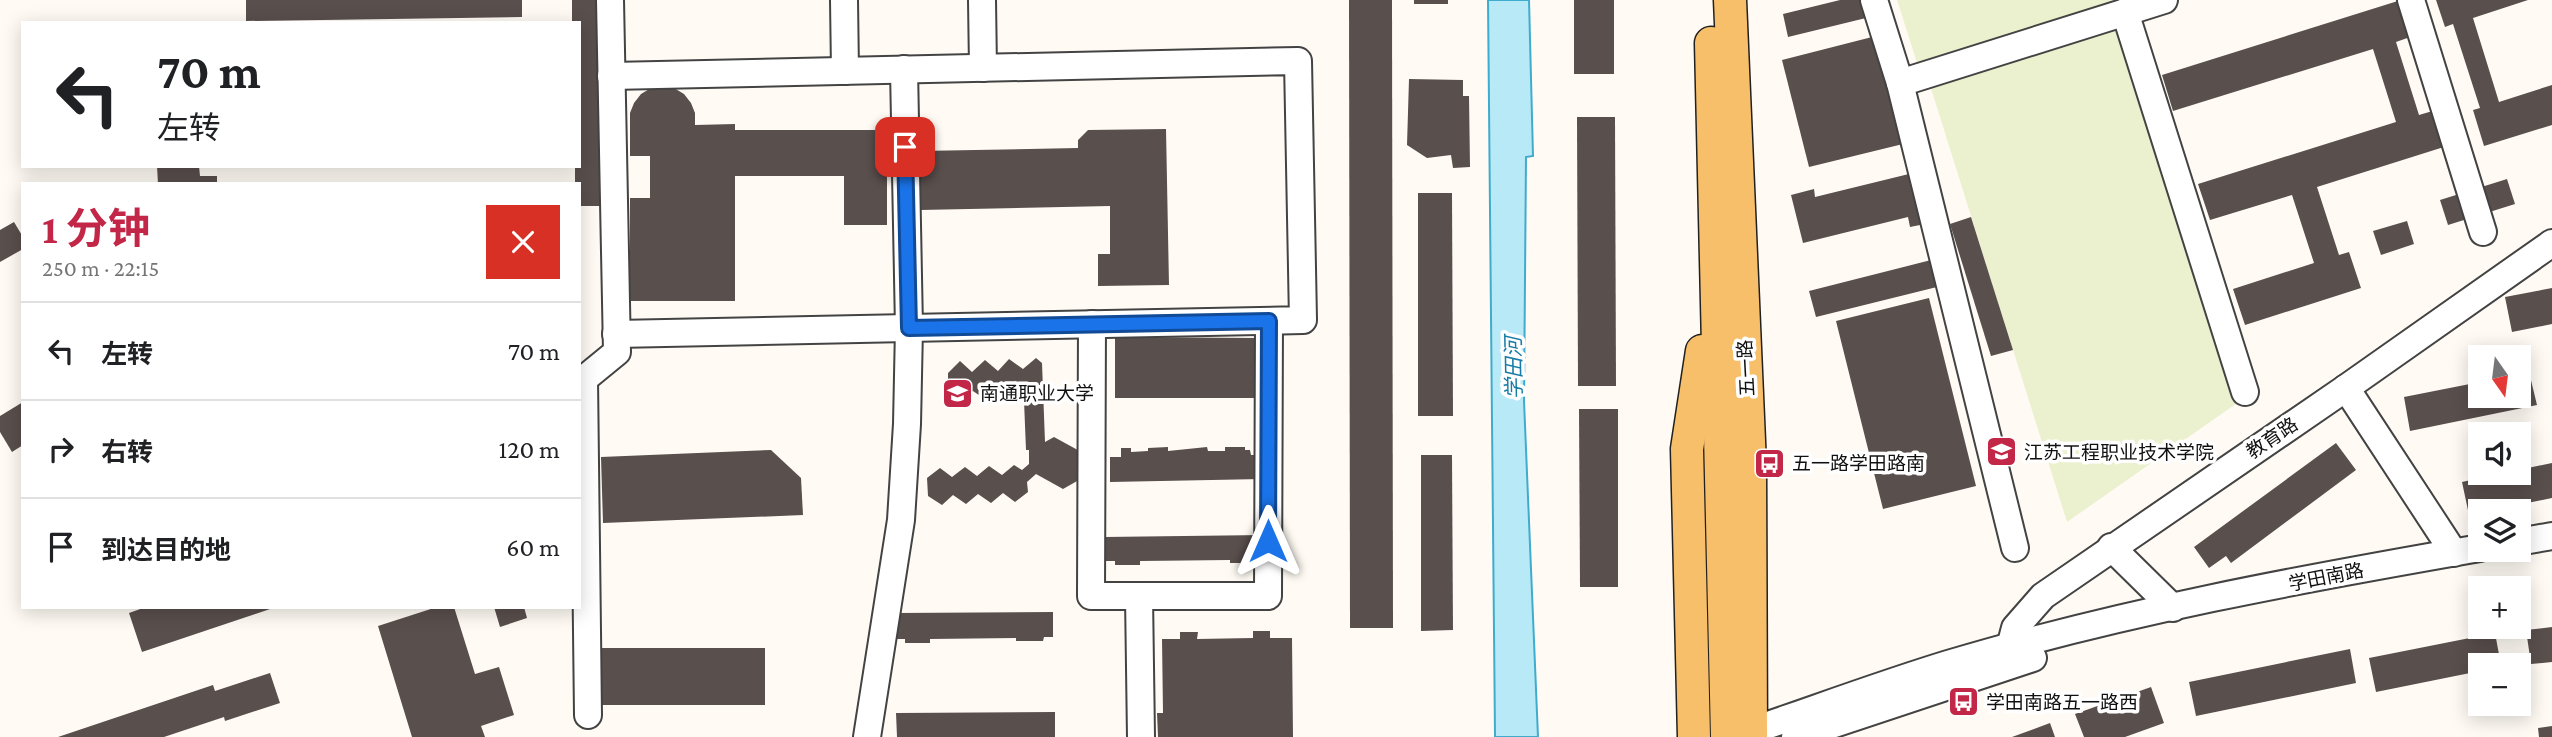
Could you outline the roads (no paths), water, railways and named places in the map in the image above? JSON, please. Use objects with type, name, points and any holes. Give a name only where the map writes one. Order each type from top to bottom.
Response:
[{"type":"main road","name":"五一路","points":[[1710,0],[1715,273],[1740,735]]},
{"type":"main road","name":"五一路","points":[[1731,0],[1750,464],[1740,735]]},
{"type":"main road","points":[[1693,737],[1686,449],[1715,273]]},
{"type":"street","points":[[588,715],[584,379],[617,352],[610,0]]},
{"type":"street","points":[[844,0],[845,71]]},
{"type":"street","points":[[982,0],[983,68]]},
{"type":"street","points":[[1874,0],[1900,83],[2015,548]]},
{"type":"street","points":[[1900,83],[2164,0]]},
{"type":"street","points":[[2411,0],[2483,232]]},
{"type":"street","points":[[2125,12],[2245,392]]},
{"type":"street","points":[[611,76],[1298,61],[1303,320],[616,334]]},
{"type":"street","points":[[867,737],[901,520],[907,424],[909,328],[904,69]]},
{"type":"street","name":"教育路","points":[[2010,648],[2015,628],[2043,596],[2552,243]]},
{"type":"street","points":[[1091,324],[1091,596],[1268,596],[1269,321]]},
{"type":"street","points":[[2346,388],[2454,553]]},
{"type":"street","points":[[2531,540],[2552,536]]},
{"type":"street","points":[[2111,547],[2173,608]]},
{"type":"street","name":"学田南路","points":[[2173,608],[2468,550]]},
{"type":"street","points":[[1139,596],[1141,737]]},
{"type":"street","points":[[1740,735],[1947,664],[2100,623],[2173,608]]},
{"type":"street","points":[[1795,737],[2008,667],[2173,608]]},
{"type":"water","name":"学田河","points":[[1488,0],[1529,0],[1533,156],[1526,157],[1524,401],[1538,737],[1495,737]]},
{"type":"place","name":"南通职业大学","points":[[957,393]]},
{"type":"place","name":"江苏工程职业技术学院","points":[[2001,452]]},
{"type":"place","name":"五一路学田路南","points":[[1769,463]]},
{"type":"place","name":"学田南路五一路西","points":[[1963,702]]}]
